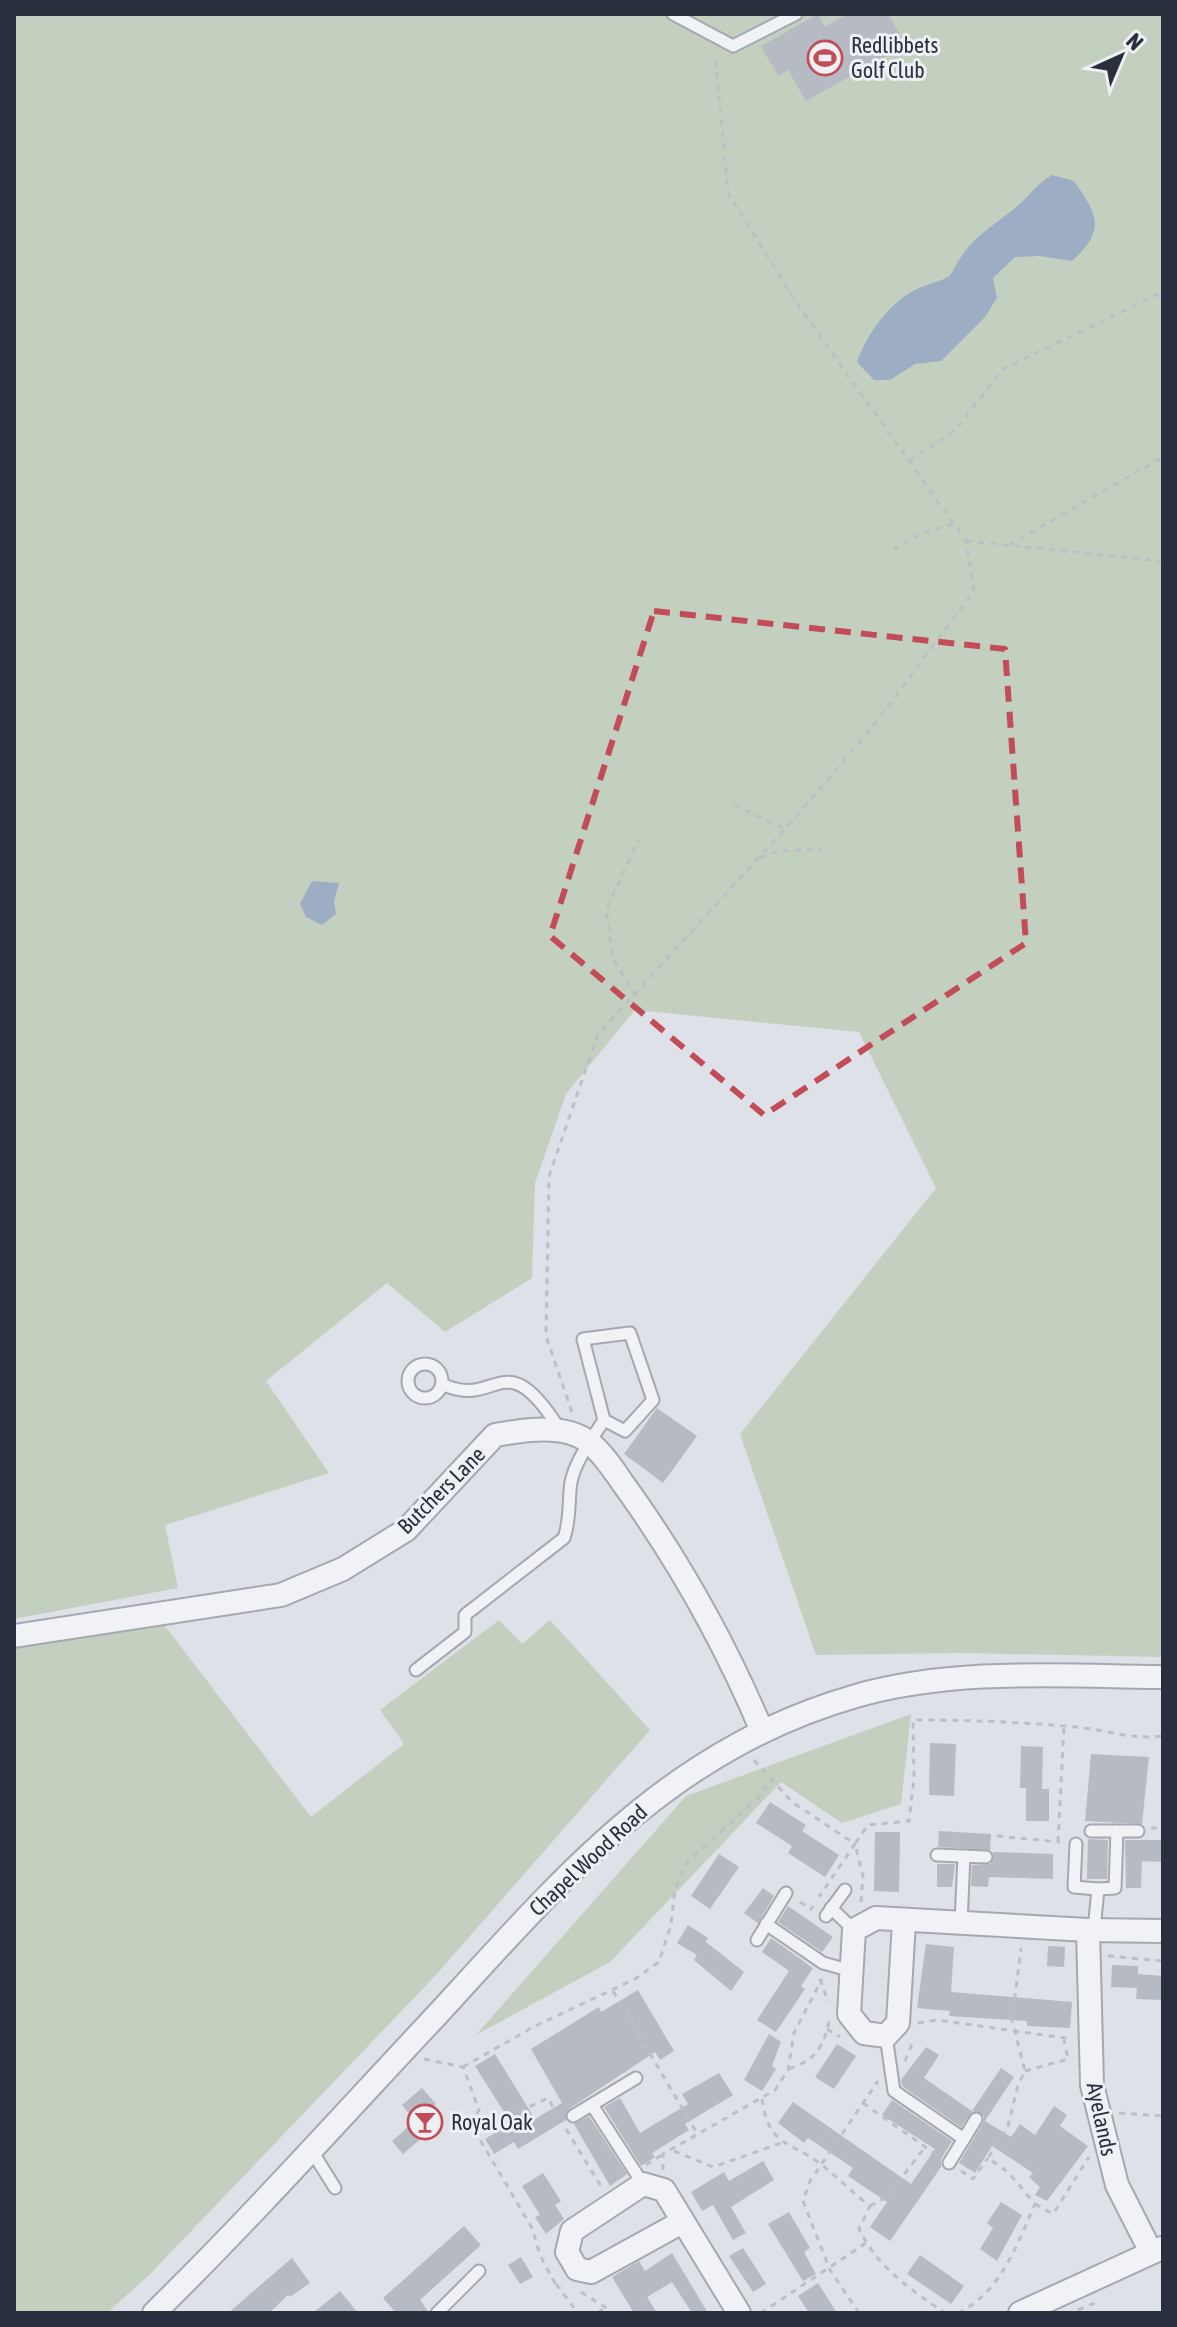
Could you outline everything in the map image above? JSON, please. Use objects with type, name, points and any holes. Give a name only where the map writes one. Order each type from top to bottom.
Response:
[{"type":"street","name":"Butchers Lane","points":[[14,1636],[281,1595],[343,1569],[406,1530],[495,1435],[528,1430],[577,1438]]},
{"type":"street","points":[[577,1438],[658,1534],[710,1621],[762,1731]]},
{"type":"street","name":"Chapel Wood Road","points":[[154,2313],[548,1895],[625,1820],[688,1773],[739,1741],[857,1696],[968,1677],[1163,1677]]},
{"type":"street","points":[[904,1922],[898,2023],[886,2036],[864,2033],[849,2014],[854,1930],[876,1918],[904,1922],[1163,1931]]},
{"type":"street","name":"Ayelands","points":[[1091,1930],[1092,2085],[1117,2185],[1157,2250]]},
{"type":"street","points":[[682,2222],[591,2272],[577,2269],[566,2250],[572,2231],[612,2205],[653,2187],[682,2222],[739,2313]]},
{"type":"street","points":[[1020,2313],[1157,2250]]},
{"type":"lane","points":[[675,15],[733,46],[796,14]]},
{"type":"lane","points":[[630,1333],[653,1400],[625,1431],[604,1420],[583,1339],[630,1333]]},
{"type":"lane","points":[[416,1670],[465,1632],[465,1615],[564,1538],[571,1520],[571,1484],[577,1438],[537,1395],[509,1381],[460,1389],[442,1384]]},
{"type":"lane","points":[[577,1438],[604,1420]]},
{"type":"lane","points":[[1091,1831],[1138,1831]]},
{"type":"lane","points":[[1076,1844],[1074,1887],[1115,1888],[1117,1831]]},
{"type":"lane","points":[[937,1855],[986,1857]]},
{"type":"lane","points":[[961,1923],[964,1856]]},
{"type":"lane","points":[[1091,1930],[1098,1889]]},
{"type":"lane","points":[[845,1890],[829,1912],[854,1930]]},
{"type":"lane","points":[[757,1940],[786,1893]]},
{"type":"lane","points":[[766,1924],[823,1963],[852,1971]]},
{"type":"lane","points":[[886,2036],[894,2091],[964,2139]]},
{"type":"lane","points":[[573,2116],[636,2078]]},
{"type":"lane","points":[[592,2105],[653,2187]]},
{"type":"lane","points":[[949,2163],[976,2119]]},
{"type":"lane","points":[[310,2148],[335,2188]]},
{"type":"lane","points":[[437,2313],[479,2271]]},
{"type":"path","points":[[577,1438],[546,1336],[549,1176],[598,1034],[786,829],[873,726],[974,591],[966,541],[796,302],[728,193],[713,57],[721,40]]},
{"type":"path","points":[[909,461],[954,431],[1003,369],[1163,292]]},
{"type":"path","points":[[1009,545],[1163,457]]},
{"type":"path","points":[[893,550],[924,532],[953,524]]},
{"type":"path","points":[[966,541],[1163,561]]},
{"type":"path","points":[[734,805],[786,829]]},
{"type":"path","points":[[636,996],[613,959],[606,910],[639,839]]},
{"type":"path","points":[[760,858],[779,851],[823,849]]},
{"type":"path","points":[[786,1893],[811,1909],[868,1825],[909,1821],[914,1779],[913,1720],[1016,1721],[1137,1739],[1163,1736]]},
{"type":"path","points":[[1058,1842],[1064,1726]]},
{"type":"path","points":[[739,1741],[770,1781],[792,1802],[855,1844]]},
{"type":"path","points":[[402,2051],[463,2067],[533,2027],[613,1991],[659,1962],[671,1925],[675,1889],[688,1861],[746,1809],[770,1781]]},
{"type":"path","points":[[997,1836],[1076,1844]]},
{"type":"path","points":[[863,2103],[973,2179],[1008,2126],[1018,2085],[1025,2071],[1012,2020],[1024,1925]]},
{"type":"path","points":[[1089,1954],[1163,1961]]},
{"type":"path","points":[[820,1979],[852,1971]]},
{"type":"path","points":[[653,2187],[663,2154],[674,2151],[775,2090],[788,2070],[794,2033],[820,1979]]},
{"type":"path","points":[[788,2070],[806,2064],[819,2051],[827,2033],[831,2010],[820,1979]]},
{"type":"path","points":[[613,1991],[698,2135]]},
{"type":"path","points":[[859,2313],[830,2270],[803,2201],[810,2181],[889,2067],[904,2063],[914,2043],[913,2023],[937,2020],[1064,2040],[1091,2037]]},
{"type":"path","points":[[1025,2071],[1068,2059],[1064,2040]]},
{"type":"path","points":[[463,2067],[479,2110],[472,2123],[475,2131],[532,2228],[540,2255],[555,2283],[578,2313]]},
{"type":"path","points":[[475,2131],[548,2098],[612,2205]]},
{"type":"path","points":[[762,2099],[765,2118],[781,2143],[821,2164],[870,2206]]},
{"type":"path","points":[[988,2158],[1008,2172],[1035,2204],[1053,2214],[1102,2124],[1163,2116]]},
{"type":"path","points":[[674,2151],[713,2167],[781,2143]]},
{"type":"path","points":[[925,2147],[887,2197],[870,2206],[859,2229],[866,2243],[891,2273],[945,2313]]},
{"type":"path","points":[[958,2313],[978,2303],[1002,2272],[1035,2204]]},
{"type":"path","points":[[761,2313],[830,2270],[866,2243]]},
{"type":"path","points":[[555,2283],[567,2287]]},
{"type":"path","points":[[578,2292],[605,2307],[609,2313]]},
{"type":"path","points":[[598,2313],[605,2307]]},
{"type":"highlighted area","points":[[654,611],[1005,649],[1026,943],[764,1115],[550,936]]},
{"type":"green space","name":"Redlibbets Golf Club","points":[[14,14],[1163,14],[1163,1657],[960,1653],[816,1655],[740,1434],[936,1188],[859,1032],[635,1010],[566,1094],[535,1183],[532,1278],[445,1332],[387,1283],[266,1381],[329,1473],[165,1525],[178,1588],[14,1619]]},
{"type":"green space","points":[[156,1614],[311,1817],[404,1744],[380,1710],[499,1620],[522,1644],[550,1620],[650,1730],[435,1976],[150,2274],[107,2313],[14,2313],[14,1647]]},
{"type":"green space","points":[[911,1714],[901,1804],[842,1823],[781,1782],[610,1962],[476,2035],[686,1796]]},
{"type":"water","points":[[1052,175],[1074,181],[1089,203],[1095,222],[1094,231],[1083,250],[1072,261],[1040,256],[1015,257],[993,278],[997,298],[985,317],[941,361],[915,364],[890,380],[874,380],[857,362],[873,331],[888,311],[906,295],[950,276],[964,252],[978,237]]},
{"type":"water","points":[[312,881],[339,883],[334,902],[336,914],[322,925],[306,917],[300,904]]},
{"type":"building","name":"Redlibbets Golf Club","points":[[818,14],[825,27],[848,14],[888,14],[906,45],[806,101],[788,70],[778,76],[761,46]]},
{"type":"building","points":[[657,1408],[697,1436],[663,1483],[624,1454]]},
{"type":"building","points":[[930,1743],[956,1744],[954,1796],[929,1795]]},
{"type":"building","points":[[1021,1746],[1043,1747],[1042,1789],[1049,1789],[1049,1821],[1026,1821],[1026,1788],[1020,1788]]},
{"type":"building","points":[[1091,1754],[1149,1757],[1142,1824],[1085,1821]]},
{"type":"building","points":[[770,1802],[806,1825],[802,1831],[839,1855],[825,1877],[788,1853],[792,1846],[756,1823]]},
{"type":"building","points":[[939,1831],[991,1834],[990,1850],[938,1847]]},
{"type":"building","points":[[875,1832],[900,1832],[899,1892],[874,1891]]},
{"type":"building","points":[[1088,1839],[1108,1840],[1107,1879],[1087,1879]]},
{"type":"building","points":[[1125,1840],[1163,1840],[1163,1862],[1142,1861],[1141,1888],[1126,1888]]},
{"type":"building","points":[[993,1852],[1053,1854],[1053,1879],[989,1877],[988,1887],[971,1886],[972,1865],[991,1864]]},
{"type":"building","points":[[719,1854],[739,1867],[710,1909],[691,1896]]},
{"type":"building","points":[[937,1864],[955,1864],[952,1887],[937,1887]]},
{"type":"building","points":[[763,1888],[774,1896],[758,1923],[744,1913]]},
{"type":"building","points":[[788,1906],[833,1937],[822,1952],[778,1922]]},
{"type":"building","points":[[688,1925],[708,1938],[706,1942],[744,1972],[731,1991],[694,1960],[697,1955],[677,1943]]},
{"type":"building","points":[[771,1938],[813,1968],[801,1986],[805,1989],[776,2032],[757,2020],[789,1971],[762,1952]]},
{"type":"building","points":[[926,1944],[954,1947],[951,1992],[1072,2002],[1070,2028],[1027,2026],[1027,2021],[949,2016],[950,2011],[917,2008]]},
{"type":"building","points":[[1048,1946],[1065,1947],[1064,1967],[1047,1966]]},
{"type":"building","points":[[1112,1965],[1138,1966],[1138,1974],[1163,1976],[1163,2000],[1136,1999],[1137,1988],[1111,1987]]},
{"type":"building","points":[[638,1990],[674,2051],[660,2060],[655,2052],[569,2109],[566,2120],[518,2149],[514,2142],[494,2154],[485,2139],[511,2123],[475,2066],[495,2054],[535,2119],[562,2103],[531,2049],[599,2007],[601,2012]]},
{"type":"building","points":[[769,2034],[781,2042],[772,2066],[776,2069],[762,2091],[744,2080]]},
{"type":"building","points":[[837,2044],[856,2056],[834,2089],[815,2077]]},
{"type":"building","points":[[926,2047],[939,2055],[924,2078],[972,2111],[1001,2068],[1014,2077],[985,2121],[1011,2137],[1020,2124],[1035,2135],[1054,2106],[1067,2115],[1060,2126],[1088,2146],[1047,2201],[1035,2195],[1040,2187],[1029,2177],[1033,2173],[992,2146],[975,2173],[959,2163],[983,2123],[984,2116],[973,2111],[961,2127],[902,2086],[901,2080]]},
{"type":"building","points":[[719,2073],[733,2095],[685,2124],[689,2130],[652,2153],[655,2157],[641,2166],[604,2107],[620,2098],[640,2133],[688,2104],[682,2094]]},
{"type":"building","name":"Royal Oak","points":[[422,2088],[436,2104],[427,2111],[438,2124],[403,2154],[392,2141],[415,2121],[402,2105]]},
{"type":"building","points":[[892,2100],[952,2141],[941,2159],[941,2167],[890,2241],[870,2227],[887,2202],[848,2176],[853,2168],[808,2138],[804,2143],[778,2123],[793,2102],[911,2184],[935,2149],[882,2115]]},
{"type":"building","points":[[589,2116],[627,2174],[610,2186],[574,2124]]},
{"type":"building","points":[[763,2161],[774,2180],[731,2207],[746,2233],[733,2240],[713,2205],[702,2211],[691,2192],[724,2172],[729,2181]]},
{"type":"building","points":[[543,2173],[561,2201],[555,2205],[564,2219],[546,2234],[535,2217],[540,2215],[522,2186]]},
{"type":"building","points":[[1001,2202],[1022,2215],[997,2261],[980,2249],[993,2228],[987,2223]]},
{"type":"building","points":[[789,2212],[810,2248],[804,2252],[816,2274],[803,2281],[768,2224]]},
{"type":"building","points":[[464,2226],[481,2245],[420,2300],[429,2313],[396,2313],[383,2298]]},
{"type":"building","points":[[743,2248],[766,2284],[753,2292],[729,2256]]},
{"type":"building","points":[[672,2253],[708,2313],[692,2313],[672,2282],[647,2297],[657,2313],[634,2313],[612,2277],[639,2261],[645,2271]]},
{"type":"building","points":[[920,2255],[964,2286],[951,2304],[907,2274]]},
{"type":"building","points":[[521,2257],[533,2277],[520,2284],[508,2265]]},
{"type":"building","points":[[292,2258],[310,2283],[290,2297],[288,2295],[269,2313],[228,2313]]},
{"type":"building","points":[[818,2283],[837,2313],[809,2313],[798,2296]]},
{"type":"building","points":[[340,2291],[358,2313],[313,2313]]},
{"type":"place","name":"Redlibbets Golf Club","points":[[825,58]]},
{"type":"place","name":"Royal Oak","points":[[425,2122]]}]
